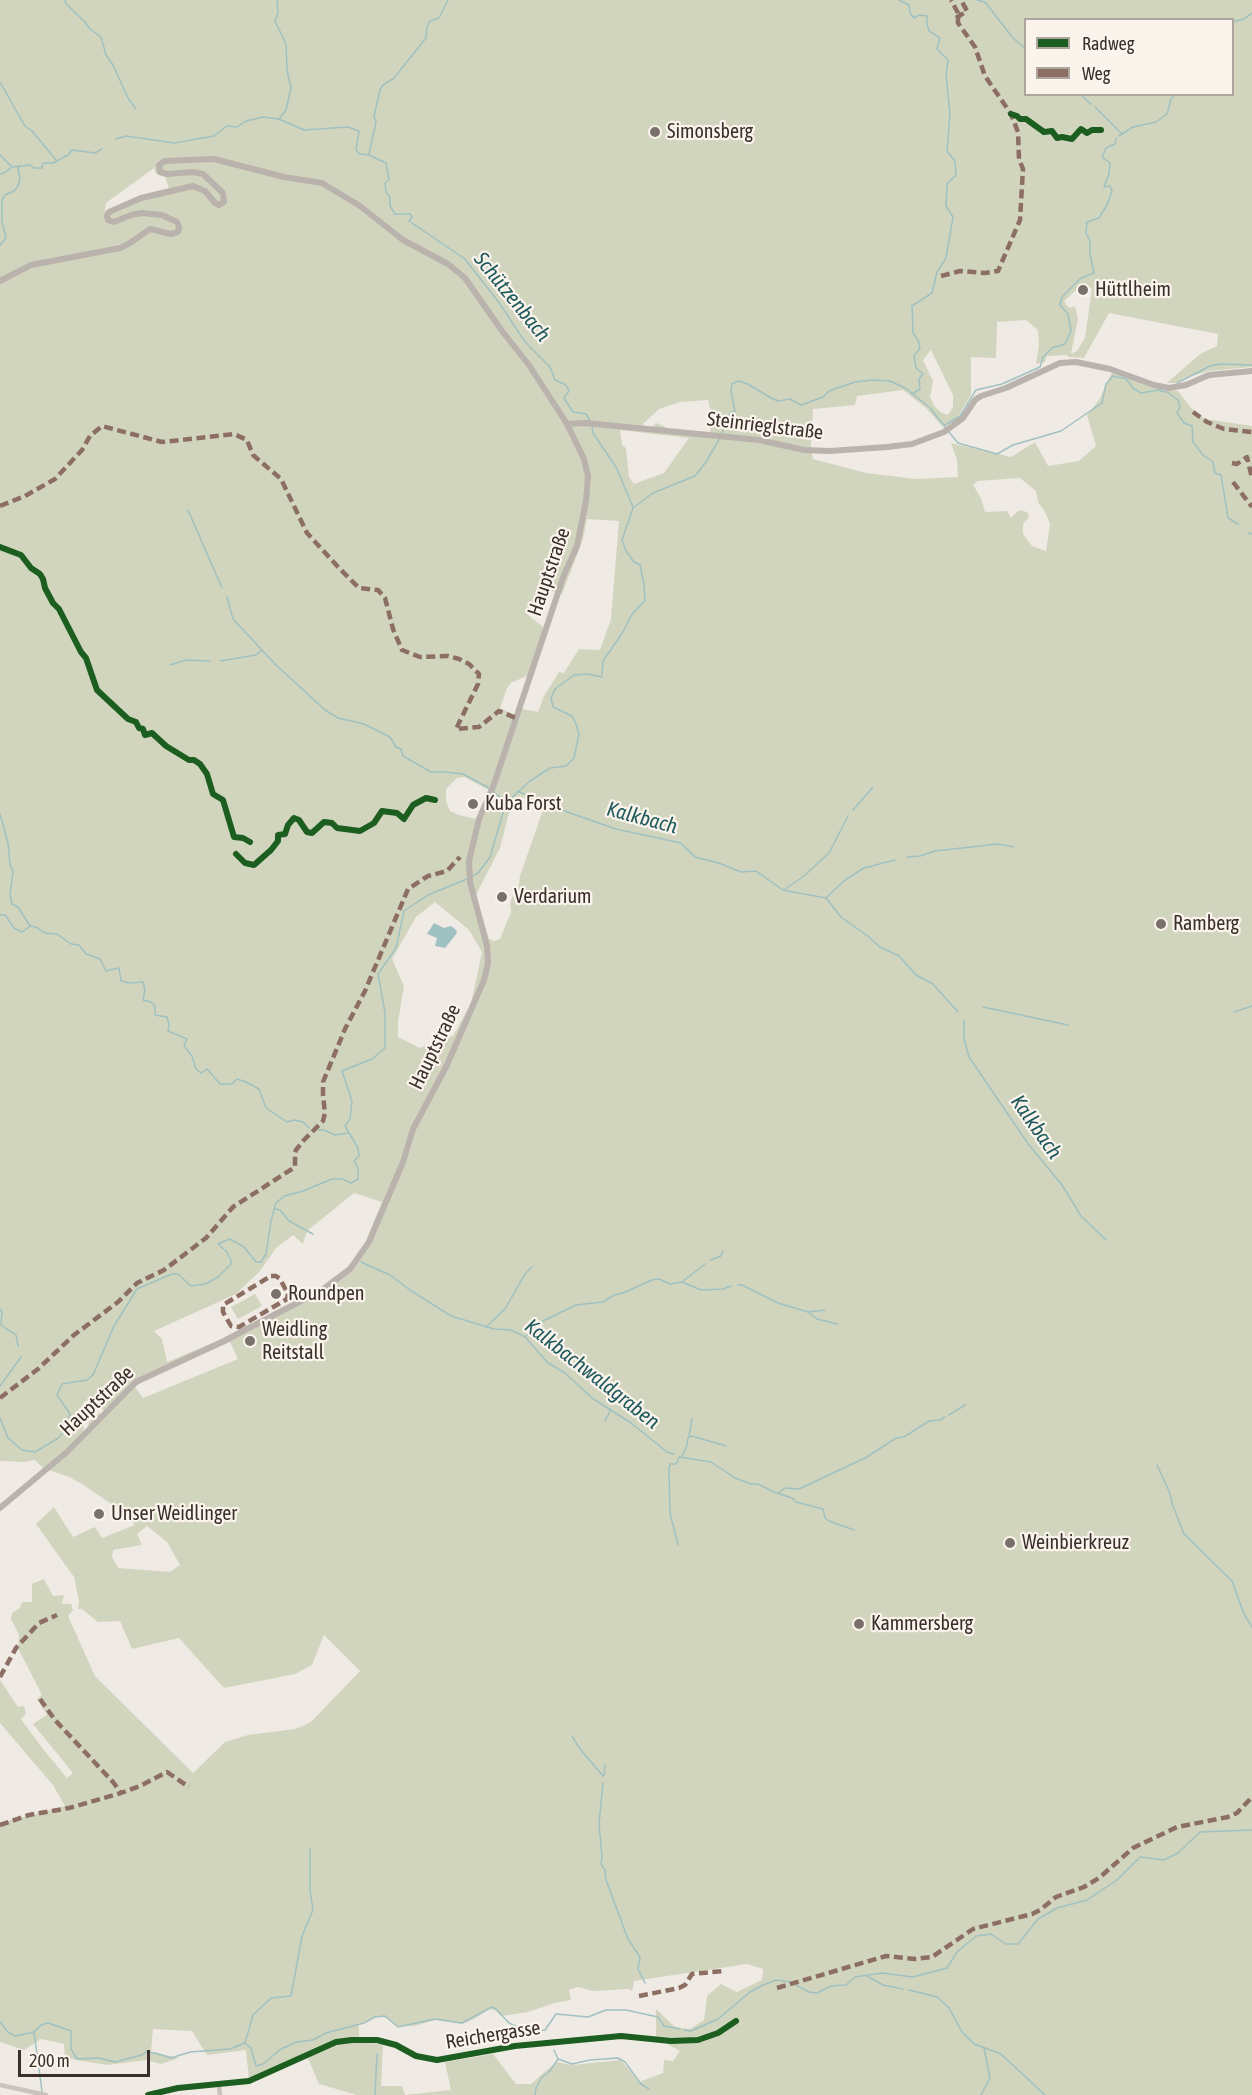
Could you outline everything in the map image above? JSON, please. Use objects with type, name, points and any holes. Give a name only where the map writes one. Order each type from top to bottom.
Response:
[{"type":"main road","name":"Hauptstraße","points":[[0,281],[31,266],[120,248],[150,229],[171,234],[178,232],[180,227],[177,222],[162,215],[142,213],[114,222],[108,220],[109,212],[141,198],[194,186],[205,191],[215,203],[224,202],[224,193],[203,174],[162,173],[159,167],[165,162],[213,159],[284,177],[317,182],[350,200],[409,244],[441,260],[460,273],[502,332],[529,364],[567,424],[585,459],[588,472],[588,487],[580,537],[561,583],[493,789],[477,826],[469,867],[470,882],[487,946],[488,963],[484,980],[447,1065],[412,1129],[403,1162],[364,1251],[342,1276],[322,1290],[224,1341],[136,1382],[74,1445],[0,1508]]},
{"type":"main road","name":"Steinrieglstraße","points":[[567,424],[585,423],[765,441],[804,450],[830,451],[898,446],[919,442],[944,432],[963,418],[975,400],[981,396],[1060,363],[1076,362],[1110,369],[1164,387],[1174,388],[1209,375],[1252,371]]},
{"type":"street","name":"Reichergasse","points":[[148,2095],[178,2088],[249,2081],[336,2042],[377,2040],[396,2045],[417,2056],[437,2060],[515,2046],[621,2036],[671,2041],[698,2040],[718,2033],[736,2021]]},
{"type":"street","points":[[0,2085],[46,2095]]},
{"type":"street","points":[[219,2085],[220,2095]]},
{"type":"green space","points":[[0,0],[1252,0],[1252,367],[1209,371],[1175,383],[1167,383],[1200,354],[1217,346],[1218,334],[1109,313],[1084,358],[1068,357],[1068,355],[1047,356],[1045,362],[1036,364],[1039,345],[1038,330],[1026,320],[997,322],[996,358],[971,357],[971,395],[955,421],[943,427],[926,408],[903,390],[857,396],[855,405],[813,409],[811,445],[813,459],[866,473],[916,479],[958,477],[957,460],[951,443],[1011,457],[1035,442],[1048,466],[1079,461],[1096,446],[1087,415],[1099,400],[1112,372],[1164,389],[1178,391],[1191,408],[1205,419],[1252,426],[1252,2095],[405,2095],[357,2095],[319,2084],[306,2054],[249,2080],[246,2050],[207,2055],[192,2031],[153,2029],[151,2052],[179,2058],[161,2064],[146,2060],[107,2065],[65,2058],[64,2044],[41,2039],[24,2050],[0,2042],[0,1823],[65,1806],[53,1785],[0,1723],[0,1680],[18,1707],[24,1706],[26,1714],[21,1719],[43,1749],[67,1778],[73,1773],[33,1724],[47,1715],[37,1699],[42,1695],[18,1648],[19,1635],[11,1619],[12,1613],[20,1608],[22,1602],[32,1602],[32,1584],[44,1579],[53,1596],[64,1595],[62,1604],[71,1604],[73,1610],[68,1616],[95,1676],[193,1773],[225,1742],[248,1735],[295,1729],[312,1721],[360,1671],[324,1635],[312,1665],[295,1674],[224,1688],[179,1638],[132,1649],[120,1621],[98,1622],[82,1609],[78,1609],[79,1601],[74,1577],[36,1524],[54,1507],[73,1537],[95,1527],[102,1538],[135,1525],[123,1512],[82,1484],[43,1468],[35,1460],[0,1461]],"holes":[[[154,168],[156,174],[165,177],[169,188],[145,194],[105,211],[106,203]],[[1082,285],[1092,288],[1085,338],[1077,351],[1071,354],[1078,319],[1075,306],[1069,308],[1064,301]],[[931,350],[953,395],[953,407],[948,415],[935,407],[930,397],[933,381],[923,360]],[[708,400],[712,417],[710,432],[665,428],[656,423],[652,427],[642,425],[659,409],[680,402]],[[620,430],[689,438],[664,473],[634,484],[629,477],[626,448],[622,445]],[[1020,478],[1036,491],[1038,502],[1050,524],[1046,551],[1032,546],[1023,534],[1023,524],[1029,517],[1027,512],[1019,510],[1011,518],[1007,511],[985,512],[981,498],[973,485],[978,481]],[[587,519],[619,521],[611,619],[600,650],[579,649],[564,673],[559,672],[544,696],[538,712],[517,708],[514,715],[500,708],[507,688],[511,683],[533,673],[547,630],[528,615],[544,589],[562,594],[583,539]],[[464,777],[489,790],[476,819],[450,811],[446,801],[446,789],[457,778]],[[520,796],[544,807],[520,876],[518,890],[515,891],[510,903],[511,912],[500,939],[494,941],[489,939],[476,895],[500,848],[511,805]],[[435,902],[469,930],[482,952],[471,1003],[453,1036],[420,1048],[398,1037],[404,986],[392,959],[416,917]],[[354,1193],[382,1202],[362,1250],[345,1272],[332,1282],[227,1337],[167,1362],[162,1339],[154,1331],[236,1294],[260,1271],[276,1248],[293,1235],[303,1244],[307,1231]],[[230,1342],[238,1359],[143,1398],[135,1387],[145,1380]],[[93,1399],[97,1401],[99,1408],[105,1411],[89,1422],[82,1434],[84,1428],[82,1405],[85,1401]],[[147,1526],[167,1542],[180,1565],[170,1572],[118,1568],[112,1557],[113,1550],[142,1545],[137,1534]],[[747,1964],[763,1969],[762,1980],[737,1992],[721,1984],[707,1996],[704,2020],[690,2029],[674,2026],[656,2009],[656,2038],[680,2051],[673,2061],[664,2060],[663,2073],[639,2082],[621,2060],[572,2065],[556,2062],[531,2084],[516,2084],[493,2054],[445,2062],[451,2090],[405,2095],[402,2086],[381,2086],[383,2045],[349,2038],[359,2037],[359,2024],[375,2017],[384,2017],[398,2026],[415,2026],[435,2020],[462,2024],[489,2009],[495,2010],[501,2016],[528,2012],[571,2000],[569,1990],[578,1987],[593,1991],[629,1989],[631,1991],[634,1981]]]},
{"type":"green space","points":[[255,1294],[262,1306],[238,1319],[231,1307]]},
{"type":"water","points":[[434,923],[444,928],[451,926],[456,930],[457,933],[445,948],[435,946],[437,938],[427,934]]},
{"type":"waterway","points":[[65,0],[66,4],[90,29],[101,37],[106,55],[136,109]]},
{"type":"waterway","points":[[277,0],[278,13],[275,21],[286,44],[287,70],[291,88],[286,110],[279,119]]},
{"type":"waterway","points":[[369,154],[380,90],[383,85],[394,78],[426,38],[430,21],[439,18],[448,0]]},
{"type":"waterway","points":[[899,0],[909,5],[910,13],[914,18],[919,15],[927,16],[929,31],[940,38],[937,49],[948,60],[946,75],[950,114],[947,151],[955,161],[956,175],[947,184],[946,206],[953,217],[946,258],[937,272],[932,293],[912,306],[913,333],[920,348],[914,356],[916,368],[923,374],[919,379],[920,389],[912,394]]},
{"type":"waterway","points":[[977,0],[985,2],[1013,38],[1024,47]]},
{"type":"waterway","points":[[1234,22],[1244,19],[1252,13]]},
{"type":"waterway","points":[[0,82],[25,126],[32,131],[56,160]]},
{"type":"waterway","points":[[1082,96],[1091,104]]},
{"type":"waterway","points":[[1119,136],[1133,127],[1156,122],[1167,114],[1174,96]]},
{"type":"waterway","points":[[1095,107],[1122,134]]},
{"type":"waterway","name":"Schützenbach","points":[[116,139],[126,136],[174,143],[214,136],[227,126],[237,127],[246,121],[263,117],[279,119],[304,130],[348,127],[359,131],[356,150],[360,154],[369,155],[386,163],[389,180],[385,183],[386,192],[390,197],[390,206],[395,214],[410,214],[412,217],[409,221],[465,259],[500,304],[525,342],[550,367],[555,380],[566,385],[569,391],[564,398],[573,412],[586,414],[591,422]]},
{"type":"waterway","points":[[945,425],[960,416],[976,390],[1002,384],[1040,367],[1043,357],[1052,348],[1065,344],[1071,331],[1068,314],[1060,305],[1062,297],[1081,278],[1094,273],[1090,241],[1086,233],[1087,222],[1099,218],[1112,191],[1110,186],[1104,187],[1110,163],[1102,157],[1106,148],[1115,144],[1116,138]]},
{"type":"waterway","name":"Schützenbach","points":[[0,174],[12,167],[30,165],[34,168],[42,168],[43,163],[53,163],[68,155],[72,150],[95,153],[102,149]]},
{"type":"waterway","points":[[0,155],[12,167]]},
{"type":"waterway","points":[[0,245],[6,238],[2,222],[2,200],[18,186],[20,179],[18,168],[21,166]]},
{"type":"waterway","points":[[1177,383],[1210,366],[1252,365]]},
{"type":"waterway","points":[[949,432],[958,443],[997,454],[1013,445],[1061,431],[1102,403],[1106,384],[1113,376],[1126,379],[1133,388],[1141,393],[1164,389]]},
{"type":"waterway","points":[[722,433],[730,413],[735,411],[731,391],[732,384],[738,381],[778,401],[790,399],[801,405],[823,397],[829,391],[855,382],[890,381],[907,389],[930,408],[946,428]]},
{"type":"waterway","points":[[1160,391],[1167,392],[1178,400],[1180,407],[1177,413],[1184,423],[1192,426],[1193,442],[1203,455],[1213,462],[1215,473],[1221,475],[1228,518],[1238,524]]},
{"type":"waterway","name":"Schützenbach","points":[[592,426],[593,433],[616,467],[633,507]]},
{"type":"waterway","points":[[471,877],[478,873],[490,857],[506,803],[530,781],[550,768],[566,766],[574,758],[579,734],[572,716],[553,707],[551,698],[555,689],[574,675],[588,674],[602,677],[603,661],[632,614],[645,601],[640,565],[634,562],[626,551],[622,540],[633,508],[653,493],[695,476],[720,438]]},
{"type":"waterway","points":[[188,510],[222,588]]},
{"type":"waterway","points":[[1248,533],[1252,534]]},
{"type":"waterway","points":[[227,597],[233,619],[275,664],[325,710],[338,718],[364,724],[390,737],[396,747],[401,749],[403,756],[431,772],[463,774],[489,788]]},
{"type":"waterway","points":[[220,661],[256,655],[262,650]]},
{"type":"waterway","points":[[170,665],[186,660],[210,661]]},
{"type":"waterway","points":[[853,810],[873,787]]},
{"type":"waterway","points":[[493,791],[506,803]]},
{"type":"waterway","name":"Kalkbach","points":[[517,791],[616,829],[681,843],[695,857],[741,872],[756,871],[783,890],[826,898],[841,917],[880,947],[899,956],[916,975],[933,984],[958,1012]]},
{"type":"waterway","points":[[0,814],[13,872],[10,894],[12,904],[18,907],[30,926],[45,933],[57,934],[71,944],[79,945],[86,954],[100,959],[106,971],[119,968],[121,981],[143,982],[145,990],[143,1000],[155,1006],[155,1015],[167,1017],[168,1031],[187,1039],[184,1046],[192,1056],[196,1069],[201,1073],[207,1069],[220,1084],[232,1084],[237,1079],[246,1082],[259,1089],[266,1108],[287,1122],[294,1120],[303,1122],[309,1128]]},
{"type":"waterway","points":[[785,889],[804,876],[829,853],[848,816]]},
{"type":"waterway","points":[[907,857],[935,851],[998,844],[1014,847]]},
{"type":"waterway","points":[[826,898],[845,880],[864,868],[895,860]]},
{"type":"waterway","points":[[0,1418],[8,1438],[22,1450],[35,1452],[57,1439],[67,1429],[70,1414],[57,1395],[62,1384],[87,1380],[93,1375],[114,1326],[137,1289],[172,1274],[178,1274],[191,1286],[205,1284],[218,1277],[231,1264],[226,1251],[218,1244],[230,1239],[244,1247],[256,1262],[261,1262],[266,1254],[276,1203],[284,1196],[332,1179],[342,1179],[351,1183],[358,1179],[358,1168],[354,1161],[359,1156],[358,1148],[345,1126],[350,1119],[352,1101],[342,1071],[372,1059],[385,1048],[385,1013],[378,974],[396,948],[404,911],[428,895],[467,879]]},
{"type":"waterway","points":[[0,915],[5,915],[14,928],[22,932],[29,927]]},
{"type":"waterway","points":[[1234,1012],[1252,1006]]},
{"type":"waterway","points":[[983,1007],[1068,1025]]},
{"type":"waterway","name":"Kalkbach","points":[[964,1020],[964,1039],[969,1057],[1029,1145],[1062,1185],[1081,1216],[1106,1240]]},
{"type":"waterway","points":[[318,1130],[335,1135],[348,1133]]},
{"type":"waterway","name":"Kalkbachwaldgraben","points":[[276,1209],[280,1210],[289,1221],[313,1234]]},
{"type":"waterway","points":[[711,1260],[721,1256],[723,1251]]},
{"type":"waterway","name":"Kalkbachwaldgraben","points":[[361,1262],[390,1275],[451,1316],[494,1329],[511,1330],[525,1337],[548,1363],[565,1373],[592,1398],[631,1423],[667,1452],[674,1454]]},
{"type":"waterway","points":[[682,1282],[705,1264]]},
{"type":"waterway","points":[[486,1327],[505,1309],[525,1274],[532,1267]]},
{"type":"waterway","points":[[526,1336],[543,1321],[576,1305],[603,1302],[614,1295],[652,1280],[659,1279],[670,1284],[682,1282],[701,1290],[723,1289],[731,1286]]},
{"type":"waterway","points":[[738,1285],[778,1303],[808,1312],[817,1319],[837,1324]]},
{"type":"waterway","points":[[0,1309],[2,1312],[1,1325],[16,1335],[18,1346]]},
{"type":"waterway","points":[[808,1312],[825,1310]]},
{"type":"waterway","points":[[0,1386],[21,1357]]},
{"type":"waterway","points":[[949,1415],[965,1405]]},
{"type":"waterway","points":[[605,1421],[610,1411]]},
{"type":"waterway","points":[[778,1493],[785,1488],[799,1489],[867,1457],[896,1438],[904,1437],[929,1421],[945,1417]]},
{"type":"waterway","points":[[689,1436],[692,1419]]},
{"type":"waterway","points":[[682,1456],[688,1438],[692,1436],[726,1446]]},
{"type":"waterway","name":"Kalkbachwaldgraben","points":[[679,1457],[711,1462],[735,1478],[758,1484],[792,1498],[796,1502],[823,1509],[825,1518],[829,1521],[854,1530]]},
{"type":"waterway","points":[[678,1545],[670,1513],[669,1470],[670,1464],[676,1464],[679,1458]]},
{"type":"waterway","points":[[1157,1465],[1184,1534],[1232,1581],[1244,1614],[1252,1627]]},
{"type":"waterway","points":[[572,1736],[603,1776]]},
{"type":"waterway","points":[[604,1775],[605,1765]]},
{"type":"waterway","points":[[603,1783],[599,1824],[601,1864],[628,1939],[640,1957],[638,1969],[645,1983]]},
{"type":"waterway","points":[[796,1985],[809,1992],[817,1993],[831,1986],[846,1985],[855,1977],[882,1973],[913,1977],[947,1968],[957,1952],[976,1936],[991,1934],[1006,1944],[1018,1944],[1038,1919],[1057,1908],[1087,1900],[1117,1880],[1140,1857],[1164,1860],[1178,1853],[1200,1832],[1252,1830]]},
{"type":"waterway","points":[[245,2043],[253,2015],[271,1998],[291,1996],[302,1936],[313,1910],[310,1891],[310,1849]]},
{"type":"waterway","points":[[867,1976],[883,1985],[903,1989]]},
{"type":"waterway","points":[[684,2030],[691,2031],[718,2019],[750,1992],[763,1985],[776,1980],[790,1982]]},
{"type":"waterway","points":[[909,1990],[937,1997],[949,2008],[962,2032],[974,2044],[1001,2054],[1045,2095]]},
{"type":"waterway","points":[[0,2022],[8,2032],[15,2036],[34,2032],[41,2025],[48,2023],[71,2031],[71,2049],[77,2059],[98,2058],[115,2062],[146,2052],[171,2058],[190,2052],[230,2049],[245,2043],[251,2048],[256,2066],[263,2064],[281,2049],[297,2042],[313,2040],[326,2033],[364,2023],[375,2017],[385,2016],[398,2027],[435,2019],[462,2023],[492,2007],[509,2023],[526,2031],[545,2030],[556,2014],[588,2017],[606,2010],[626,2010],[658,2017],[664,2026],[680,2029]]},
{"type":"waterway","points":[[34,2032],[42,2091]]},
{"type":"waterway","points":[[981,2095],[990,2078],[984,2048]]},
{"type":"waterway","points":[[554,2050],[558,2059],[572,2064],[618,2058],[625,2062],[641,2084],[649,2089]]},
{"type":"waterway","points":[[375,2095],[377,2054]]},
{"type":"waterway","points":[[535,2095],[542,2077],[550,2071],[558,2059]]},
{"type":"marked path","points":[[941,276],[960,271],[985,273],[998,271],[1020,220],[1023,169],[1019,159],[1018,132],[1011,114],[985,76],[975,47],[958,23],[958,13],[951,0]]},
{"type":"marked path","points":[[956,18],[967,11],[961,0]]},
{"type":"marked path","points":[[1193,412],[1207,422],[1224,429],[1252,432]]},
{"type":"marked path","points":[[0,506],[25,496],[55,479],[82,450],[90,436],[102,426],[162,442],[234,434],[247,440],[253,455],[281,479],[307,533],[339,568],[359,588],[378,590],[385,598],[393,629],[402,650],[420,657],[448,656],[459,659],[469,664],[479,674],[478,684],[456,729],[479,727],[499,711],[516,718]]},
{"type":"marked path","points":[[1232,463],[1237,464],[1247,457],[1252,478]]},
{"type":"marked path","points":[[1233,482],[1252,507]]},
{"type":"marked path","points":[[0,1398],[38,1369],[74,1335],[118,1302],[137,1283],[164,1270],[206,1238],[233,1207],[295,1167],[296,1150],[323,1121],[325,1113],[323,1082],[408,889],[428,876],[447,871],[460,857]]},
{"type":"marked path","points":[[271,1276],[280,1279],[288,1294],[287,1299],[239,1327],[231,1326],[223,1312],[223,1305],[271,1276]]},
{"type":"marked path","points":[[0,1677],[16,1648],[39,1623],[57,1615]]},
{"type":"marked path","points":[[40,1699],[55,1720],[121,1793]]},
{"type":"marked path","points":[[0,1825],[29,1815],[69,1808],[121,1793],[167,1772],[189,1787]]},
{"type":"marked path","points":[[777,1988],[886,1956],[915,1959],[932,1957],[973,1929],[1032,1914],[1056,1897],[1084,1887],[1099,1878],[1133,1848],[1177,1827],[1228,1817],[1237,1813],[1252,1797]]},
{"type":"marked path","points":[[639,1996],[679,1988],[685,1985],[692,1974],[723,1971]]},
{"type":"cycle path","points":[[1011,114],[1020,119],[1026,119],[1044,132],[1052,131],[1057,138],[1072,139],[1081,129],[1087,133],[1092,130],[1101,130]]},
{"type":"cycle path","points":[[0,547],[21,555],[31,568],[40,574],[53,603],[59,609],[86,658],[97,690],[128,719],[136,722],[145,735],[152,733],[166,746],[200,764],[207,774],[213,794],[223,800],[234,837],[250,842]]},
{"type":"cycle path","points":[[236,854],[245,863],[254,865],[271,850],[278,841],[278,835],[285,834],[294,818],[299,820],[307,832],[312,833],[324,822],[332,823],[337,828],[360,831],[374,823],[382,811],[397,813],[404,819],[413,805],[426,798],[435,800]]},
{"type":"cycle path","points":[[148,2095],[178,2088],[249,2081],[336,2042],[377,2040],[396,2045],[416,2056],[437,2060],[515,2046],[621,2036],[671,2041],[698,2040],[718,2033],[736,2021]]},
{"type":"place","name":"Simonsberg","points":[[655,132]]},
{"type":"place","name":"Hüttlheim","points":[[1083,290]]},
{"type":"place","name":"Kuba Forst","points":[[473,804]]},
{"type":"place","name":"Verdarium","points":[[502,897]]},
{"type":"place","name":"Ramberg","points":[[1161,924]]},
{"type":"place","name":"Roundpen","points":[[276,1294]]},
{"type":"place","name":"Weidling Reitstall","points":[[250,1341]]},
{"type":"place","name":"Unser Weidlinger","points":[[99,1514]]},
{"type":"place","name":"Weinbierkreuz","points":[[1010,1543]]},
{"type":"place","name":"Kammersberg","points":[[859,1624]]}]
